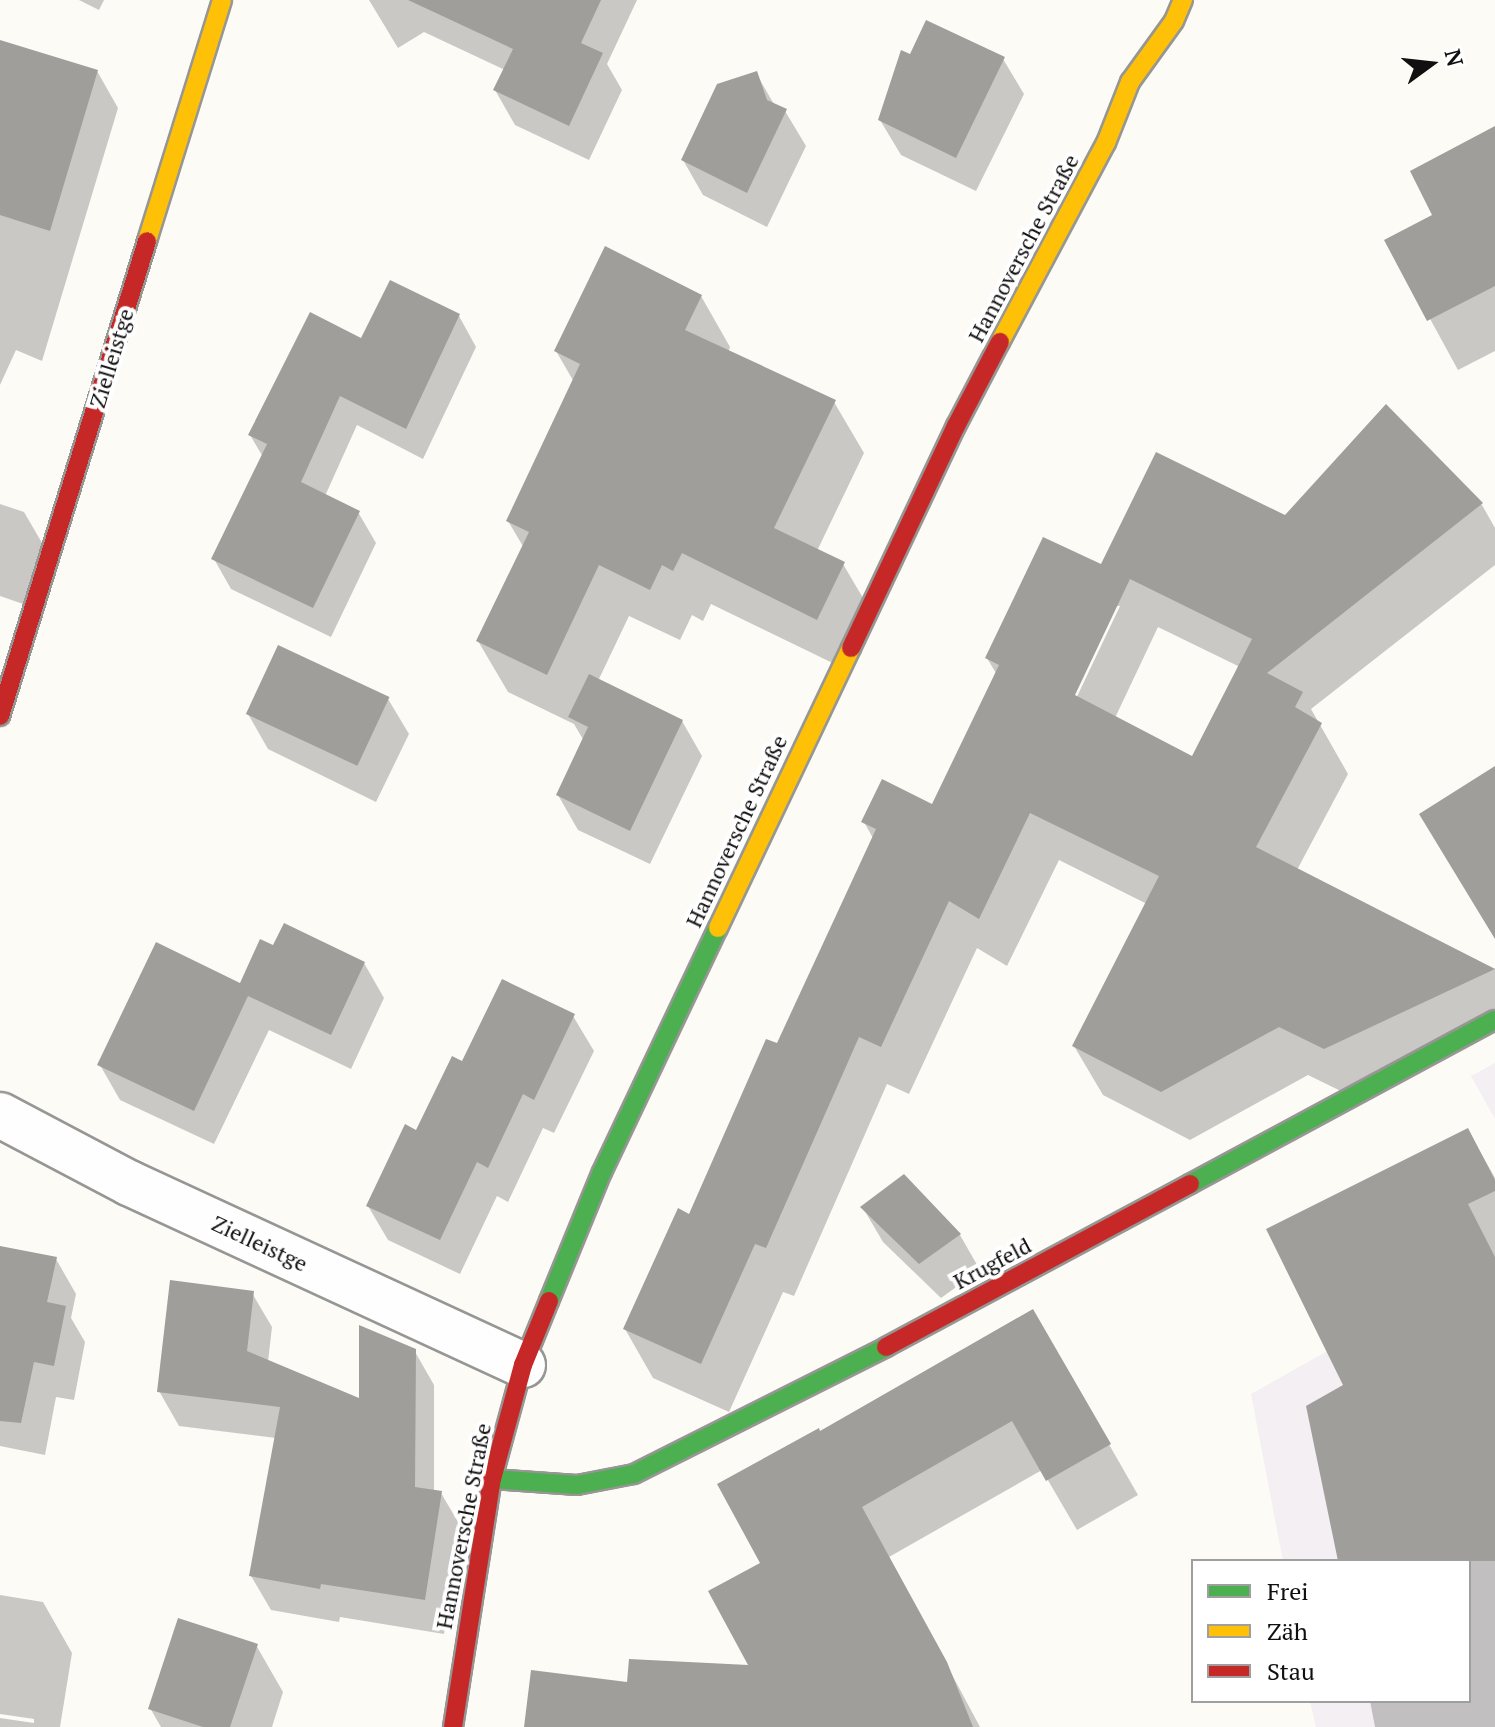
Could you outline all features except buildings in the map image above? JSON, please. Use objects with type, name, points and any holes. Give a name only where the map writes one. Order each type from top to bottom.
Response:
[{"type":"street","name":"Zielleistge","points":[[0,716],[222,0]]},
{"type":"street","name":"Hannoversche Straße","points":[[453,1727],[492,1479],[523,1365],[602,1172],[949,440],[1106,143],[1130,82],[1174,21],[1183,0]]},
{"type":"street","name":"Krugfeld","points":[[492,1479],[577,1485],[634,1474],[824,1381],[1495,1020]]},
{"type":"street","name":"Zielleistge","points":[[0,1115],[129,1183],[523,1365]]},
{"type":"shaded area","points":[[1495,1063],[1495,1119],[1471,1076]]},
{"type":"shaded area","points":[[1495,1257],[1495,1727],[1316,1727],[1310,1703],[1471,1703],[1471,1559],[1283,1559],[1251,1394]]},
{"type":"traffic: fast","points":[[549,1301],[602,1172],[718,928]]},
{"type":"traffic: fast","points":[[1190,1184],[1495,1020]]},
{"type":"traffic: fast","points":[[492,1479],[577,1485],[634,1474],[886,1347]]},
{"type":"traffic: slow","points":[[147,241],[222,0]]},
{"type":"traffic: slow","points":[[1000,342],[1106,143],[1130,82],[1174,21],[1183,0]]},
{"type":"traffic: slow","points":[[718,928],[851,648]]},
{"type":"traffic: jam","points":[[0,716],[147,241]]},
{"type":"traffic: jam","points":[[851,648],[956,426],[1000,342]]},
{"type":"traffic: jam","points":[[886,1347],[1190,1184]]},
{"type":"traffic: jam","points":[[453,1727],[492,1479],[523,1365],[549,1301]]}]
